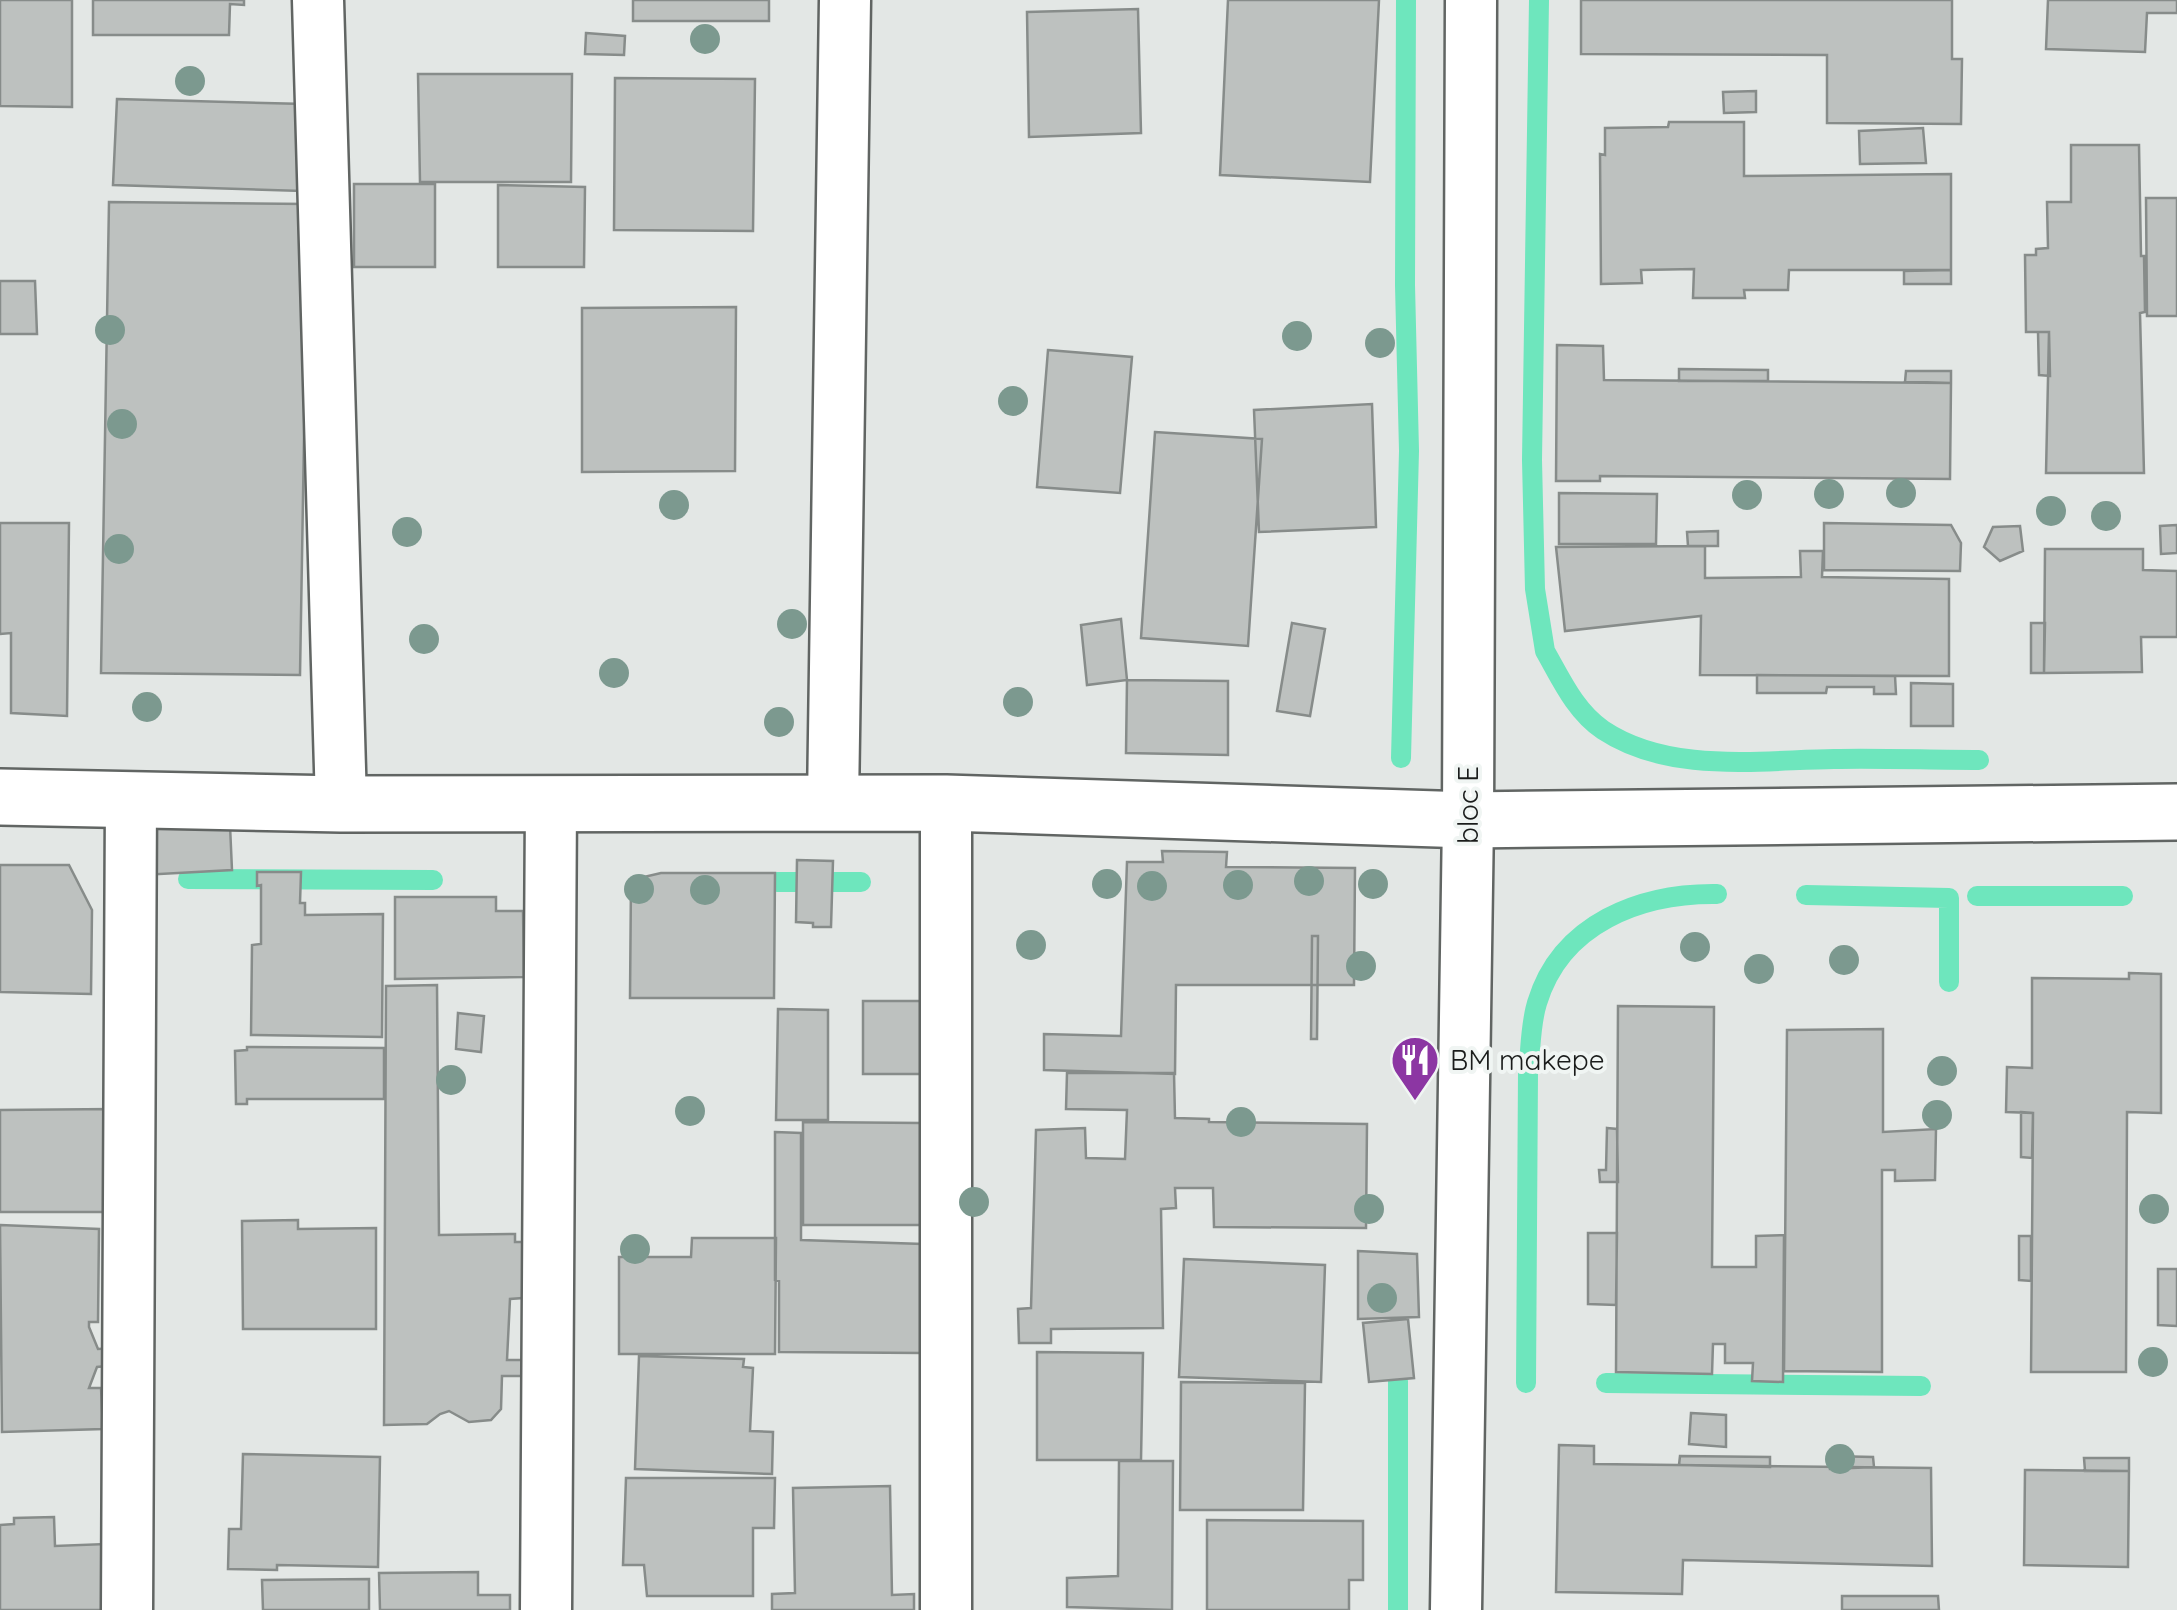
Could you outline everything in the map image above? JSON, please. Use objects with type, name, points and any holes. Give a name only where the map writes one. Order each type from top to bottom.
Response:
[{"type":"street","points":[[318,0],[341,804]]},
{"type":"street","points":[[833,802],[844,0]]},
{"type":"street","name":"bloc E","points":[[1456,1610],[1468,820],[1471,0]]},
{"type":"street","points":[[0,796],[341,804],[833,802],[1468,820],[2177,812]]},
{"type":"street","points":[[127,1610],[131,798]]},
{"type":"street","points":[[546,1610],[552,802]]},
{"type":"street","points":[[946,804],[946,1610]]},
{"type":"building","points":[[0,0],[72,0],[72,107],[0,106]]},
{"type":"building","points":[[93,0],[244,0],[244,5],[230,4],[229,35],[93,35]]},
{"type":"building","points":[[633,0],[769,0],[769,21],[633,21]]},
{"type":"building","points":[[1228,0],[1379,0],[1370,182],[1220,175]]},
{"type":"building","points":[[1581,0],[1952,0],[1952,59],[1962,59],[1961,124],[1827,123],[1827,55],[1581,54]]},
{"type":"building","points":[[2048,0],[2177,0],[2177,13],[2147,13],[2145,52],[2046,49]]},
{"type":"building","points":[[1138,9],[1141,133],[1029,137],[1027,12]]},
{"type":"building","points":[[586,33],[625,36],[624,55],[585,54]]},
{"type":"building","points":[[418,74],[572,74],[571,182],[420,182]]},
{"type":"building","points":[[615,78],[755,79],[753,231],[614,230]]},
{"type":"building","points":[[1756,91],[1756,112],[1724,113],[1723,92]]},
{"type":"building","points":[[117,99],[305,104],[302,191],[113,185]]},
{"type":"building","points":[[1669,122],[1744,122],[1744,176],[1951,174],[1951,270],[1789,270],[1788,290],[1744,290],[1745,298],[1693,298],[1694,269],[1641,270],[1642,283],[1601,284],[1600,154],[1605,155],[1605,128],[1668,127]]},
{"type":"building","points":[[1923,128],[1926,163],[1860,164],[1859,131]]},
{"type":"building","points":[[2071,145],[2139,145],[2145,312],[2140,313],[2144,473],[2046,473],[2049,332],[2026,332],[2025,255],[2036,255],[2036,249],[2048,248],[2047,202],[2071,202]]},
{"type":"building","points":[[354,184],[435,184],[435,267],[354,267]]},
{"type":"building","points":[[498,185],[585,187],[584,267],[498,267]]},
{"type":"building","points":[[2146,198],[2177,198],[2177,316],[2147,316]]},
{"type":"building","points":[[109,202],[308,204],[300,675],[101,673]]},
{"type":"building","points":[[1951,270],[1951,284],[1904,284],[1904,271]]},
{"type":"building","points":[[0,281],[35,281],[37,334],[0,334]]},
{"type":"building","points":[[736,307],[735,471],[582,472],[582,308]]},
{"type":"building","points":[[2038,332],[2049,332],[2050,376],[2039,375]]},
{"type":"building","points":[[1557,345],[1603,346],[1604,380],[1951,383],[1950,479],[1600,476],[1600,481],[1556,481]]},
{"type":"building","points":[[1048,350],[1132,357],[1120,493],[1037,487]]},
{"type":"building","points":[[1679,369],[1768,370],[1768,381],[1679,381]]},
{"type":"building","points":[[1906,371],[1951,371],[1951,383],[1905,382]]},
{"type":"building","points":[[1372,404],[1376,527],[1259,532],[1254,410]]},
{"type":"building","points":[[1155,432],[1262,439],[1248,646],[1141,638]]},
{"type":"building","points":[[1559,493],[1657,494],[1656,544],[1559,544]]},
{"type":"building","points":[[0,523],[69,523],[67,716],[11,713],[11,633],[0,634]]},
{"type":"building","points":[[1824,523],[1951,525],[1961,543],[1960,571],[1824,570]]},
{"type":"building","points":[[2177,525],[2177,553],[2161,554],[2160,526]]},
{"type":"building","points":[[2020,526],[2023,551],[2000,561],[1984,547],[1993,527]]},
{"type":"building","points":[[1718,531],[1718,546],[1688,546],[1687,532]]},
{"type":"building","points":[[1705,546],[1705,578],[1801,577],[1800,551],[1823,551],[1822,577],[1949,579],[1949,676],[1700,675],[1701,616],[1565,631],[1556,547]]},
{"type":"building","points":[[2045,549],[2143,549],[2143,570],[2177,571],[2177,637],[2141,637],[2142,672],[2044,673]]},
{"type":"building","points":[[1121,619],[1127,680],[1087,685],[1081,625]]},
{"type":"building","points":[[1292,623],[1325,629],[1310,716],[1277,711]]},
{"type":"building","points":[[2031,623],[2045,623],[2044,673],[2031,673]]},
{"type":"building","points":[[1757,675],[1895,676],[1896,694],[1874,694],[1874,687],[1827,687],[1826,693],[1757,693]]},
{"type":"building","points":[[1127,680],[1228,681],[1228,755],[1126,753]]},
{"type":"building","points":[[1911,683],[1953,684],[1953,726],[1911,726]]},
{"type":"building","points":[[229,803],[232,870],[142,875],[140,807]]},
{"type":"building","points":[[1162,851],[1227,852],[1226,867],[1355,868],[1354,985],[1176,985],[1175,1074],[1044,1070],[1044,1034],[1121,1036],[1127,862],[1163,862]]},
{"type":"building","points":[[797,860],[833,861],[831,927],[796,922]]},
{"type":"building","points":[[0,865],[69,865],[92,910],[91,994],[0,992]]},
{"type":"building","points":[[257,872],[301,872],[300,903],[305,903],[305,915],[383,914],[382,1037],[251,1035],[252,945],[261,944],[261,885],[257,886]]},
{"type":"building","points":[[661,873],[775,873],[774,998],[630,998],[631,880]]},
{"type":"building","points":[[395,897],[496,897],[496,911],[523,911],[524,977],[395,979]]},
{"type":"building","points":[[1312,936],[1318,936],[1317,1039],[1311,1039]]},
{"type":"building","points":[[2129,973],[2161,974],[2161,1113],[2127,1112],[2126,1372],[2031,1372],[2033,1113],[2006,1112],[2007,1067],[2032,1068],[2032,978],[2129,979]]},
{"type":"building","points":[[437,985],[439,1235],[515,1234],[515,1242],[538,1242],[537,1297],[510,1299],[507,1360],[528,1360],[529,1376],[502,1376],[501,1409],[491,1420],[469,1422],[449,1411],[427,1424],[384,1425],[386,986]]},
{"type":"building","points":[[863,1001],[935,1001],[935,1074],[863,1074]]},
{"type":"building","points":[[1618,1006],[1714,1007],[1712,1267],[1756,1267],[1756,1236],[1784,1235],[1783,1382],[1752,1381],[1753,1363],[1725,1363],[1725,1344],[1713,1344],[1712,1374],[1616,1372]]},
{"type":"building","points":[[778,1009],[828,1010],[828,1120],[776,1120]]},
{"type":"building","points":[[458,1013],[484,1016],[481,1052],[456,1049]]},
{"type":"building","points":[[1883,1029],[1883,1132],[1936,1129],[1935,1180],[1895,1181],[1895,1170],[1882,1170],[1882,1372],[1784,1371],[1787,1030]]},
{"type":"building","points":[[247,1047],[384,1048],[384,1099],[247,1099],[247,1104],[236,1104],[235,1051]]},
{"type":"building","points":[[1067,1073],[1174,1073],[1175,1118],[1367,1124],[1366,1228],[1214,1227],[1213,1188],[1175,1188],[1176,1208],[1161,1209],[1163,1328],[1051,1329],[1051,1343],[1019,1343],[1018,1309],[1031,1308],[1036,1130],[1085,1128],[1086,1158],[1125,1159],[1127,1110],[1066,1109]]},
{"type":"building","points":[[113,1109],[112,1212],[0,1212],[0,1110]]},
{"type":"building","points":[[2021,1112],[2033,1113],[2032,1158],[2021,1157]]},
{"type":"building","points":[[803,1122],[922,1123],[923,1225],[803,1225]]},
{"type":"building","points":[[1607,1128],[1617,1129],[1618,1182],[1600,1182],[1599,1170],[1606,1170]]},
{"type":"building","points":[[775,1132],[801,1133],[801,1240],[923,1244],[922,1353],[779,1352]]},
{"type":"building","points":[[298,1220],[298,1229],[376,1228],[376,1329],[243,1329],[242,1221]]},
{"type":"building","points":[[0,1225],[99,1229],[98,1322],[89,1322],[89,1327],[98,1349],[116,1348],[118,1365],[97,1367],[89,1388],[101,1388],[103,1429],[2,1432]]},
{"type":"building","points":[[1588,1233],[1617,1233],[1616,1305],[1588,1304]]},
{"type":"building","points":[[2019,1236],[2031,1236],[2031,1281],[2019,1280]]},
{"type":"building","points":[[692,1238],[776,1238],[775,1354],[619,1354],[619,1257],[691,1257]]},
{"type":"building","points":[[1358,1251],[1417,1254],[1419,1317],[1358,1319]]},
{"type":"building","points":[[1184,1259],[1325,1265],[1321,1382],[1179,1377]]},
{"type":"building","points":[[2158,1269],[2177,1269],[2177,1326],[2158,1325]]},
{"type":"building","points":[[1408,1319],[1414,1378],[1369,1382],[1363,1323]]},
{"type":"building","points":[[1037,1352],[1143,1353],[1141,1460],[1037,1460]]},
{"type":"building","points":[[639,1356],[744,1359],[743,1367],[753,1368],[750,1431],[773,1432],[772,1474],[635,1469]]},
{"type":"building","points":[[1181,1382],[1305,1383],[1303,1510],[1180,1510]]},
{"type":"building","points":[[1691,1413],[1726,1415],[1726,1447],[1689,1444]]},
{"type":"building","points":[[1559,1445],[1594,1446],[1594,1464],[1931,1468],[1932,1566],[1683,1560],[1682,1594],[1556,1592]]},
{"type":"building","points":[[243,1454],[380,1457],[378,1567],[277,1565],[277,1570],[228,1569],[229,1529],[241,1529]]},
{"type":"building","points":[[1680,1456],[1770,1457],[1770,1467],[1679,1465]]},
{"type":"building","points":[[1830,1456],[1873,1457],[1874,1467],[1830,1469]]},
{"type":"building","points":[[2084,1458],[2129,1458],[2129,1471],[2085,1471]]},
{"type":"building","points":[[1119,1461],[1173,1461],[1172,1610],[1067,1607],[1067,1578],[1118,1576]]},
{"type":"building","points":[[2025,1470],[2129,1471],[2128,1567],[2024,1565]]},
{"type":"building","points":[[626,1478],[775,1478],[774,1528],[753,1528],[753,1596],[647,1596],[644,1565],[623,1565]]},
{"type":"building","points":[[890,1486],[892,1595],[914,1594],[914,1610],[772,1610],[772,1594],[795,1593],[793,1488]]},
{"type":"building","points":[[54,1517],[55,1546],[106,1544],[106,1610],[0,1610],[0,1525],[14,1524],[14,1518]]},
{"type":"building","points":[[1207,1520],[1363,1521],[1363,1580],[1349,1580],[1349,1610],[1207,1610]]},
{"type":"building","points":[[478,1572],[478,1595],[510,1595],[510,1610],[380,1610],[379,1573]]},
{"type":"building","points":[[369,1579],[369,1610],[263,1610],[262,1580]]},
{"type":"building","points":[[1842,1596],[1938,1596],[1939,1610],[1842,1610]]},
{"type":"waterway","points":[[1401,758],[1409,451],[1406,0]]},
{"type":"waterway","points":[[1539,0],[1532,460],[1535,589],[1545,651],[1563,683],[1584,714],[1603,730],[1629,744],[1685,759],[1979,760]]},
{"type":"waterway","points":[[188,879],[433,880]]},
{"type":"waterway","points":[[777,882],[861,882]]},
{"type":"waterway","points":[[1526,1383],[1528,1073],[1537,1003],[1565,952],[1584,933],[1608,918],[1660,899],[1717,894]]},
{"type":"waterway","points":[[1806,895],[1949,898],[1949,982]]},
{"type":"waterway","points":[[1977,896],[2123,896]]},
{"type":"waterway","points":[[1398,1381],[1398,1610]]},
{"type":"waterway","points":[[1606,1383],[1921,1386]]},
{"type":"place","name":"BM makepe","points":[[1415,1102]]}]
